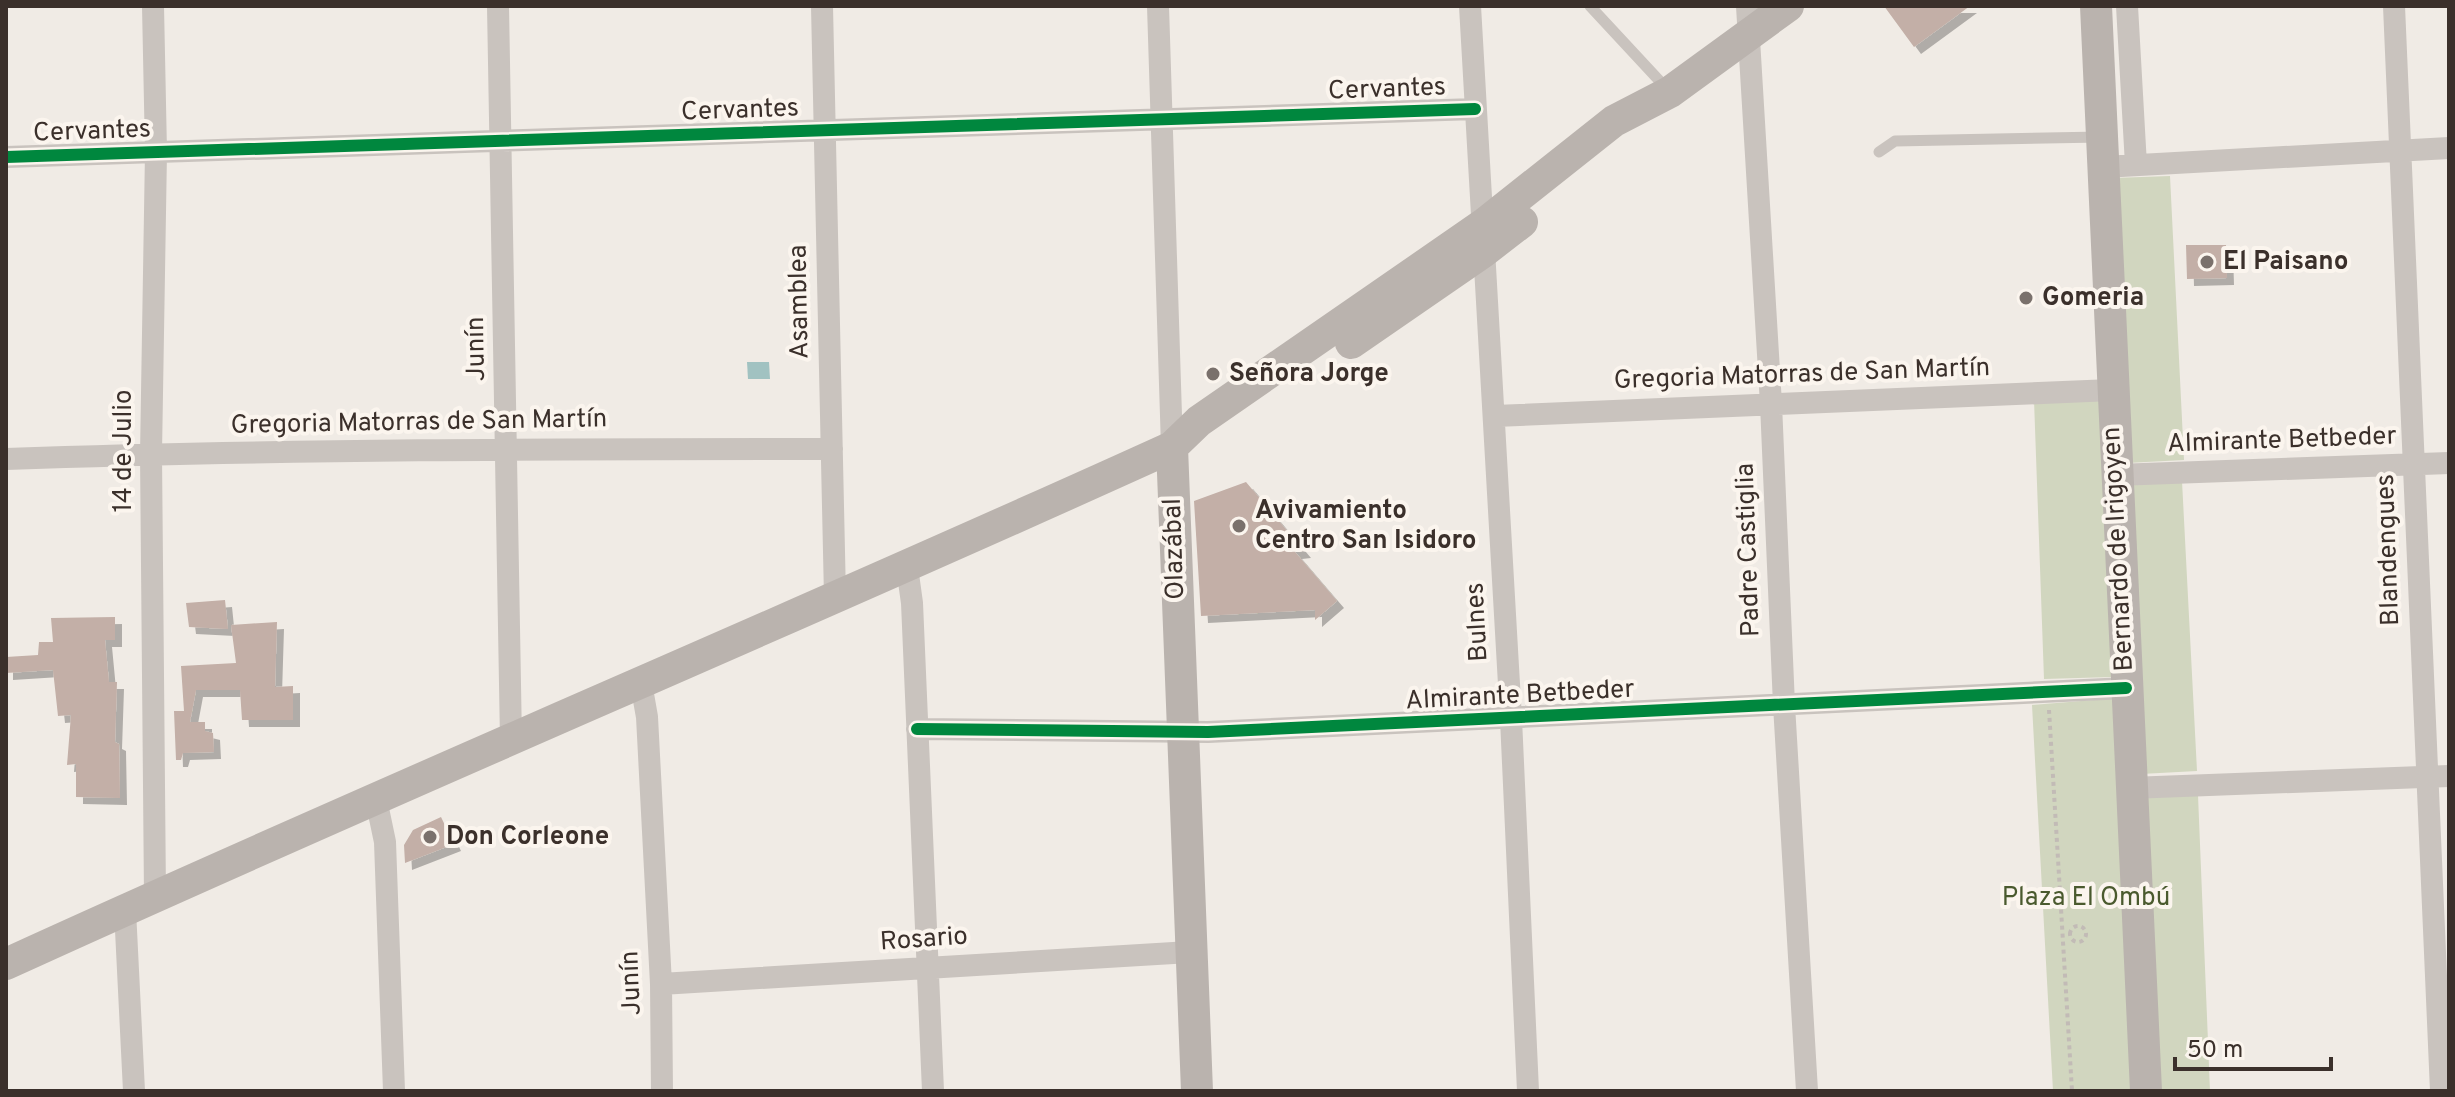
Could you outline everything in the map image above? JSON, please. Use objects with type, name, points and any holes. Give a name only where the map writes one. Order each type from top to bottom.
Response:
[{"type":"main road","points":[[6,964],[1172,447],[1199,421],[1484,238],[1614,121],[1670,92],[1747,22],[1788,6]]},
{"type":"main road","name":"Bernardo de Irigoyen","points":[[2096,6],[2146,1091]]},
{"type":"main road","name":"Olazábal","points":[[1172,447],[1197,1091]]},
{"type":"street","name":"14 de Julio","points":[[153,6],[156,152],[151,454],[155,896]]},
{"type":"street","name":"Junín","points":[[498,6],[511,740]]},
{"type":"street","name":"Asamblea","points":[[822,6],[835,597]]},
{"type":"street","name":"Olazábal","points":[[1158,6],[1172,447]]},
{"type":"street","name":"Bulnes","points":[[1470,6],[1495,416],[1528,1091]]},
{"type":"street","points":[[2127,6],[2136,165]]},
{"type":"street","name":"Blandengues","points":[[2394,6],[2441,1091]]},
{"type":"street","name":"Padre Castiglia","points":[[1747,22],[1771,404],[1784,705],[1807,1091]]},
{"type":"street","name":"Cervantes","points":[[6,157],[1475,109]]},
{"type":"street","points":[[2102,152],[2136,165],[2449,148]]},
{"type":"street","name":"Gregoria Matorras de San Martín","points":[[1495,416],[2112,390]]},
{"type":"street","name":"Gregoria Matorras de San Martín","points":[[6,459],[506,449],[832,449]]},
{"type":"street","name":"Almirante Betbeder","points":[[2116,475],[2449,463]]},
{"type":"street","points":[[907,567],[912,603],[933,1091]]},
{"type":"street","name":"Junín","points":[[641,683],[647,717],[661,984],[662,1091]]},
{"type":"street","name":"Almirante Betbeder","points":[[917,729],[1182,731],[1511,719],[2126,688]]},
{"type":"street","points":[[2130,788],[2449,776]]},
{"type":"street","points":[[376,799],[385,842],[394,1091]]},
{"type":"street","points":[[125,910],[134,1091]]},
{"type":"street","name":"Rosario","points":[[661,984],[1190,952]]},
{"type":"lane","points":[[1590,6],[1670,92]]},
{"type":"lane","points":[[1879,152],[1895,141],[2102,152]]},
{"type":"path","points":[[2048,691],[2072,1091]]},
{"type":"path","points":[[2062,934],[2070,934]]},
{"type":"green space","points":[[2170,176],[2184,460],[2127,463],[2113,178]]},
{"type":"green space","points":[[2102,398],[2112,677],[2044,679],[2034,400]]},
{"type":"green space","points":[[2182,481],[2197,771],[2141,774],[2126,483]]},
{"type":"green space","name":"Plaza El Ombú","points":[[2118,698],[2139,1091],[2053,1091],[2032,705]]},
{"type":"green space","points":[[2198,795],[2210,1091],[2154,1091],[2141,798]]},
{"type":"water","points":[[747,362],[769,362],[770,379],[748,379]]},
{"type":"building","points":[[1884,6],[1970,6],[1914,47]]},
{"type":"building","name":"El Paisano","points":[[2186,245],[2226,245],[2227,278],[2187,279]]},
{"type":"building","points":[[1246,482],[1304,551],[1295,552],[1337,601],[1315,620],[1315,610],[1201,616],[1194,501]]},
{"type":"building","points":[[225,600],[228,629],[189,627],[186,603]]},
{"type":"building","points":[[115,617],[115,640],[105,640],[109,682],[117,682],[115,742],[119,744],[120,798],[76,797],[76,764],[67,765],[71,715],[58,716],[53,670],[6,673],[6,657],[38,655],[39,642],[53,642],[51,618]]},
{"type":"building","points":[[277,622],[275,687],[293,686],[293,720],[242,720],[240,690],[196,690],[190,722],[205,722],[205,731],[213,733],[214,752],[183,753],[181,760],[176,760],[174,711],[184,711],[181,666],[236,663],[231,625]]},
{"type":"building","name":"Don Corleone","points":[[441,817],[454,844],[405,863],[404,845],[413,830]]},
{"type":"cycle path","points":[[6,157],[1475,109]]},
{"type":"cycle path","points":[[917,729],[1208,732],[2126,688]]},
{"type":"place","name":"El Paisano","points":[[2207,262]]},
{"type":"place","name":"Gomeria","points":[[2026,298]]},
{"type":"place","name":"Señora Jorge","points":[[1213,374]]},
{"type":"place","name":"Avivamiento Centro San Isidoro","points":[[1239,526]]},
{"type":"place","name":"Don Corleone","points":[[430,837]]}]
